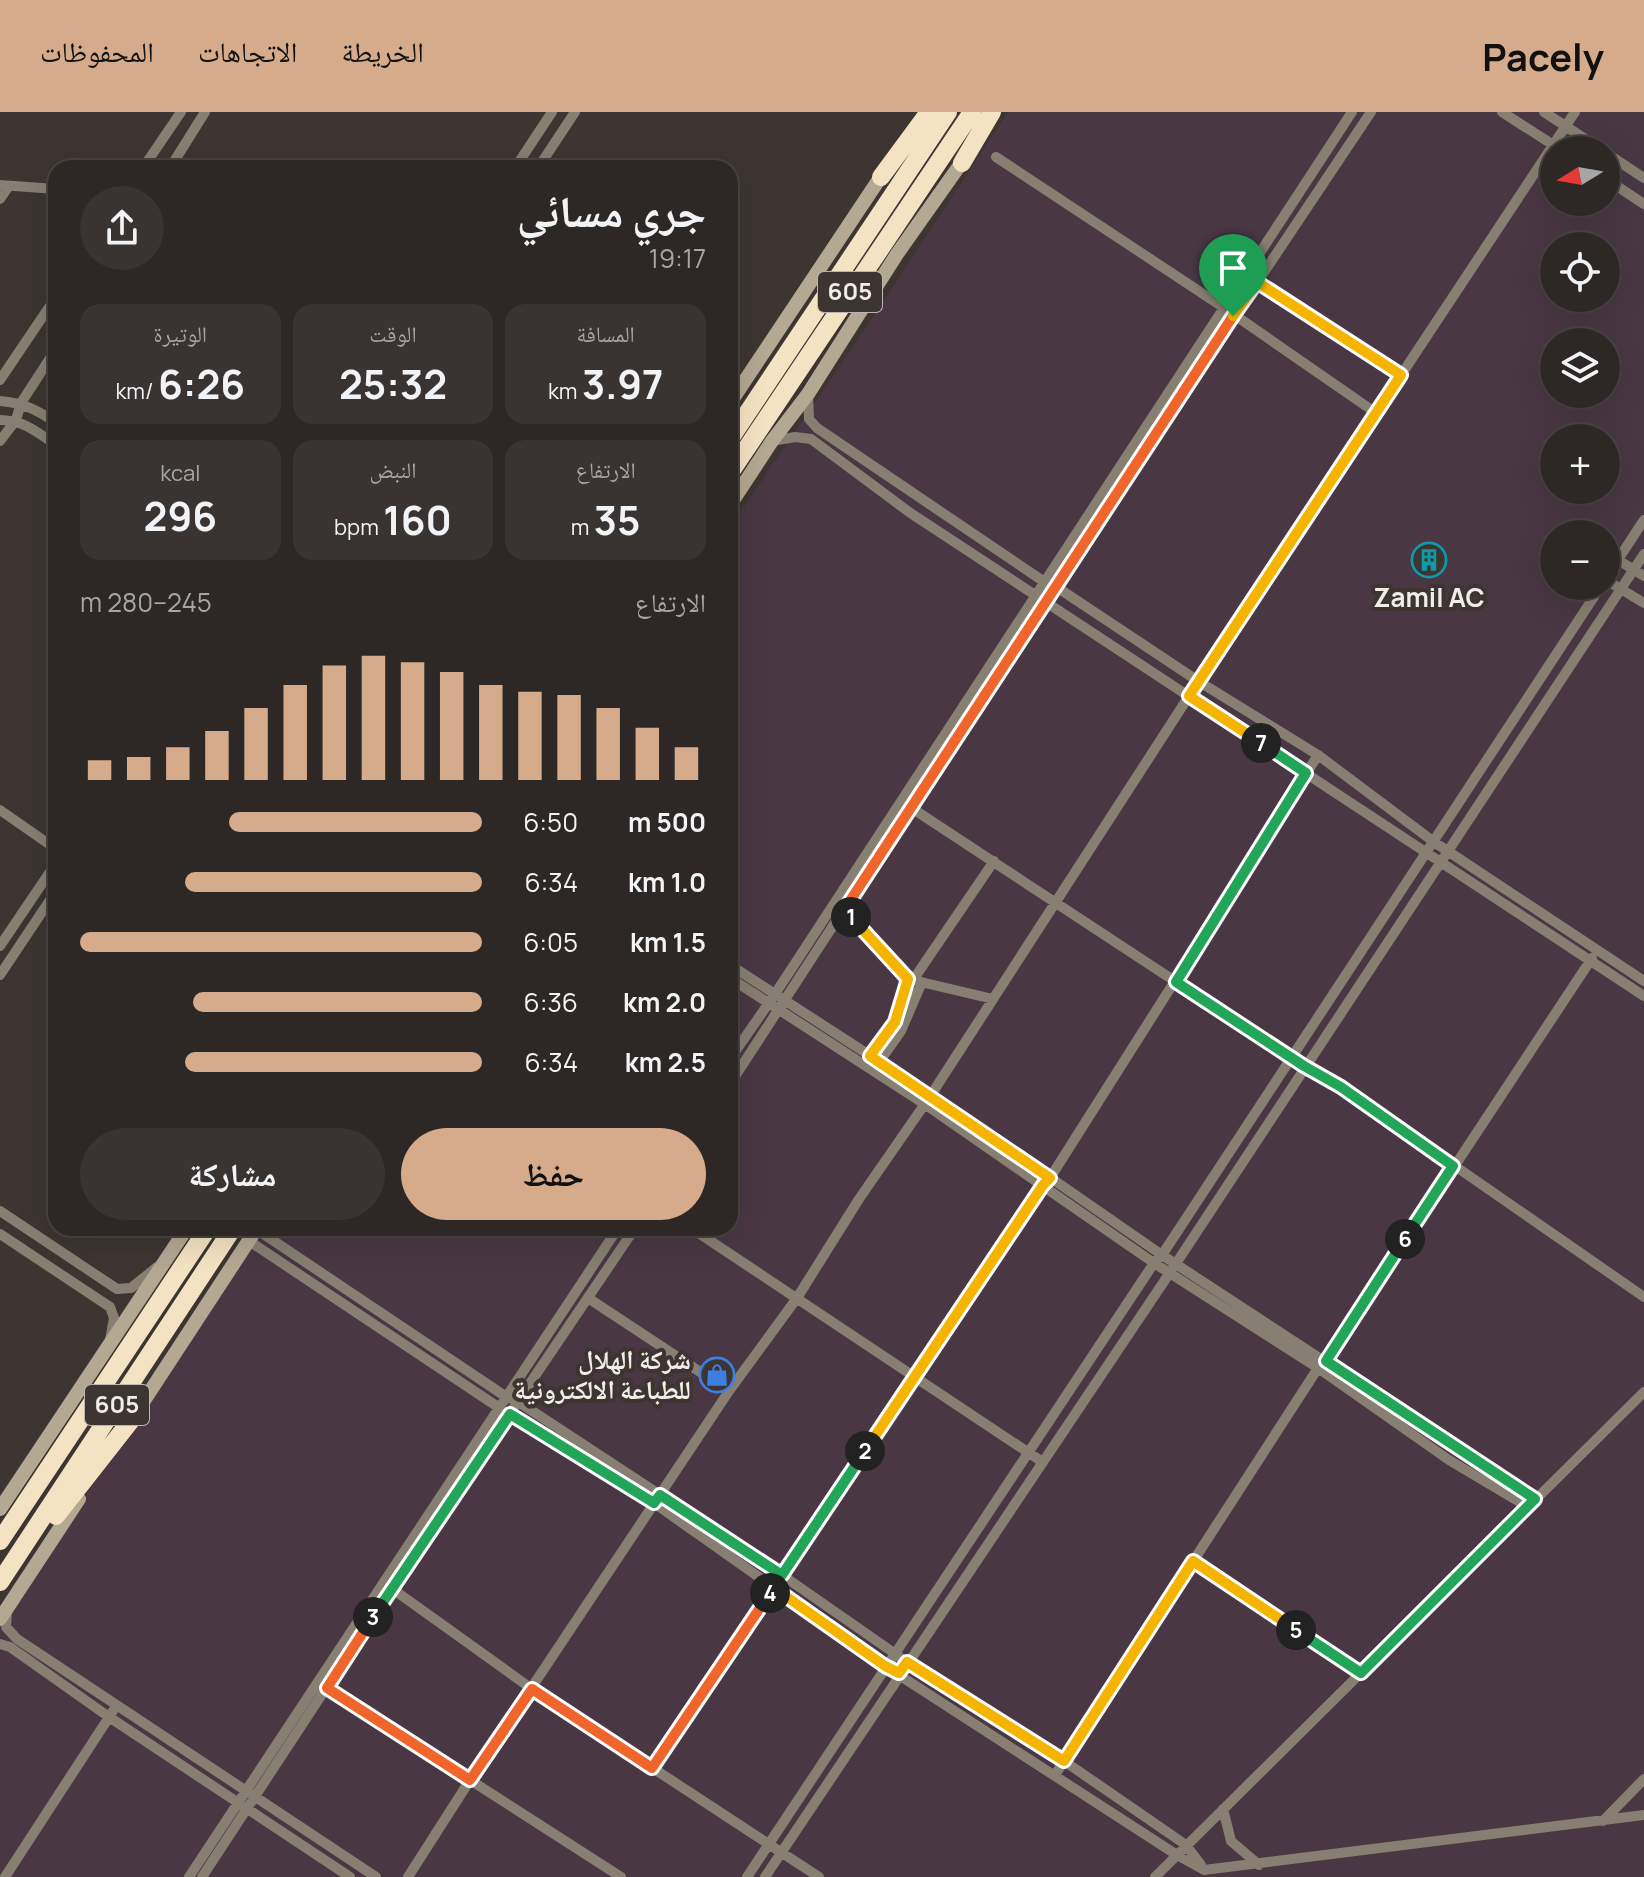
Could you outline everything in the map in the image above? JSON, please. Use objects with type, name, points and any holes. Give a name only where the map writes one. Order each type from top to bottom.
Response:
[{"type":"highway","points":[[881,177],[926,112]]},
{"type":"highway","name":"605","points":[[738,427],[948,112]]},
{"type":"highway","name":"605","points":[[738,461],[972,112]]},
{"type":"highway","points":[[962,163],[994,112]]},
{"type":"highway","name":"605","points":[[0,1541],[203,1236]]},
{"type":"highway","name":"605","points":[[0,1584],[228,1236]]},
{"type":"highway","points":[[0,1584],[136,1414]]},
{"type":"main road","points":[[738,493],[808,394],[897,254],[962,163]]},
{"type":"main road","points":[[738,391],[881,177]]},
{"type":"main road","points":[[0,1509],[182,1236]]},
{"type":"main road","points":[[4,1614],[252,1236]]},
{"type":"street","points":[[148,160],[181,112]]},
{"type":"street","points":[[175,160],[205,112]]},
{"type":"street","points":[[520,160],[552,112]]},
{"type":"street","points":[[543,160],[575,112]]},
{"type":"street","points":[[738,1047],[1352,112]]},
{"type":"street","points":[[738,1072],[1045,600],[1371,112]]},
{"type":"street","points":[[1502,112],[1540,137]]},
{"type":"street","points":[[1544,112],[1581,136]]},
{"type":"street","points":[[1562,136],[1575,112]]},
{"type":"street","points":[[996,157],[1223,307],[1376,413]]},
{"type":"street","points":[[1620,162],[1644,178]]},
{"type":"street","points":[[408,1877],[470,1780],[660,1503],[729,1391],[797,1298],[1401,375],[1540,173]]},
{"type":"street","points":[[0,199],[4,185],[48,188]]},
{"type":"street","points":[[1620,188],[1644,204]]},
{"type":"street","points":[[1257,282],[1401,375]]},
{"type":"street","points":[[0,380],[48,309]]},
{"type":"street","points":[[0,441],[16,420],[21,403],[48,361]]},
{"type":"street","points":[[808,394],[809,419],[817,428],[1043,581],[1318,755],[1434,842],[1644,981]]},
{"type":"street","points":[[0,401],[21,403],[48,417]]},
{"type":"street","points":[[0,420],[16,420],[48,440]]},
{"type":"street","points":[[772,441],[795,437],[811,439],[909,512],[1644,996]]},
{"type":"street","points":[[909,512],[918,498]]},
{"type":"street","points":[[1620,557],[1644,520]]},
{"type":"street","points":[[765,1877],[1644,554]]},
{"type":"street","points":[[1620,561],[1644,576]]},
{"type":"street","points":[[1621,588],[1644,603]]},
{"type":"street","points":[[747,1877],[1592,600]]},
{"type":"street","points":[[1109,643],[1118,628]]},
{"type":"street","points":[[652,1768],[1046,1182],[1318,755]]},
{"type":"street","points":[[900,801],[1304,1066],[1341,1087],[1644,1297]]},
{"type":"street","points":[[0,810],[48,843]]},
{"type":"street","points":[[875,1059],[901,1031],[914,980],[994,861]]},
{"type":"street","points":[[0,946],[48,875]]},
{"type":"street","points":[[0,975],[48,903]]},
{"type":"street","points":[[844,910],[914,980],[993,999]]},
{"type":"street","points":[[1055,1775],[1597,950]]},
{"type":"street","points":[[738,971],[771,998]]},
{"type":"street","points":[[738,982],[875,1059],[927,1099]]},
{"type":"street","points":[[782,1004],[927,1099],[1158,1259],[1322,1365],[1449,1460],[1531,1503]]},
{"type":"street","points":[[0,1211],[117,1289],[131,1288],[168,1258]]},
{"type":"street","points":[[0,1234],[110,1307],[114,1318],[109,1345]]},
{"type":"street","points":[[258,1236],[368,1320],[498,1407],[782,1575],[907,1662],[1064,1761],[1186,1845],[1202,1873]]},
{"type":"street","points":[[259,1236],[517,1401],[885,1666],[1202,1873],[1644,1815]]},
{"type":"street","points":[[202,1877],[250,1793],[387,1585],[505,1396],[613,1236]]},
{"type":"street","points":[[250,1793],[327,1688],[387,1585],[510,1414],[630,1236]]},
{"type":"street","points":[[703,1236],[1041,1461]]},
{"type":"street","points":[[588,1298],[729,1391]]},
{"type":"street","points":[[368,1320],[375,1309]]},
{"type":"street","points":[[1155,1877],[1644,1392]]},
{"type":"street","points":[[1193,1561],[1361,1673]]},
{"type":"street","points":[[782,1575],[786,1597]]},
{"type":"street","points":[[387,1585],[532,1689],[819,1877]]},
{"type":"street","points":[[4,1614],[6,1627],[17,1639],[376,1877]]},
{"type":"street","points":[[0,1644],[10,1647],[109,1717],[350,1877]]},
{"type":"street","points":[[327,1688],[621,1877]]},
{"type":"street","points":[[5,1877],[118,1704]]},
{"type":"street","points":[[1603,1821],[1644,1779]]},
{"type":"street","points":[[189,1877],[242,1806]]},
{"type":"street","points":[[1223,1809],[1231,1841],[1259,1865]]},
{"type":"street","points":[[300,1843],[303,1827]]},
{"type":"shaded area","points":[[1008,112],[1644,112],[1644,1877],[0,1877],[0,1624],[256,1236],[738,1236],[738,515]]},
{"type":"place","name":"Zamil AC","points":[[1429,560]]},
{"type":"place","name":"شركة الهلال للطباعة الالكترونية","points":[[717,1375]]},
{"type":"route","points":[[1257,282],[1401,375],[1189,696],[1306,773],[1176,982],[1341,1087],[1453,1166],[1326,1361],[1535,1499],[1361,1673],[1193,1561],[1064,1761],[907,1662],[899,1673],[885,1666],[774,1588],[652,1768],[532,1689],[470,1780],[327,1688],[510,1414],[654,1503],[660,1495],[782,1575],[1050,1178],[870,1056],[895,1022],[908,979],[844,910],[1233,316],[1257,282]]}]
